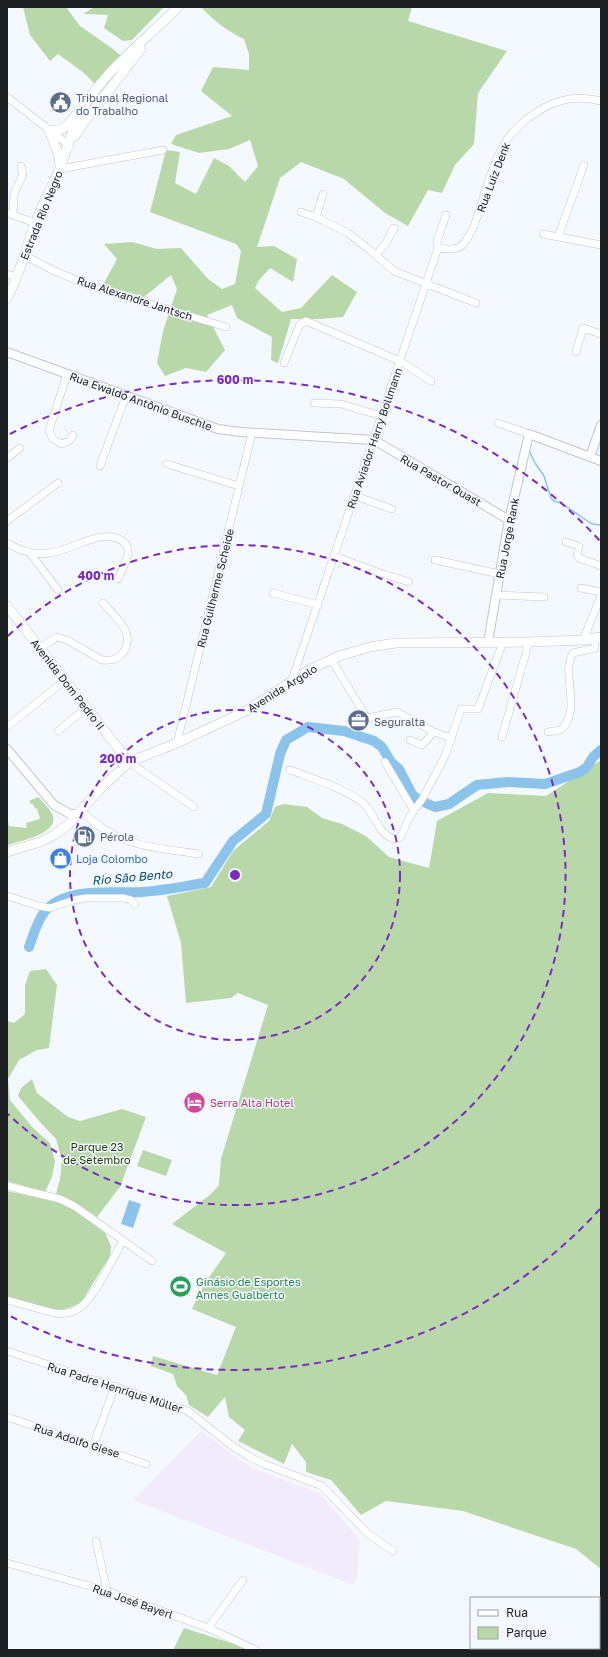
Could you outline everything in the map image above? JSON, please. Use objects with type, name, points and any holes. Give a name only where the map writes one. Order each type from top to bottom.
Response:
[{"type":"main road","points":[[60,169],[58,153],[49,130],[59,131],[63,129],[120,63],[158,28],[178,7]]},
{"type":"main road","points":[[68,148],[84,122],[158,28]]},
{"type":"main road","points":[[68,148],[78,117],[87,102]]},
{"type":"main road","name":"Estrada Rio Negro","points":[[7,298],[17,277],[35,223],[68,148]]},
{"type":"main road","name":"Avenida Dom Pedro II","points":[[7,606],[129,762]]},
{"type":"main road","name":"Avenida Argolo","points":[[7,852],[47,839],[68,824],[100,789],[129,762],[246,711],[292,680],[331,659],[358,650],[396,643],[529,642],[598,638]]},
{"type":"street","points":[[7,97],[49,130],[68,148]]},
{"type":"street","name":"Rua Luiz Denk","points":[[438,248],[456,249],[464,245],[469,238],[502,148],[514,130],[536,112],[555,102],[577,97],[601,101]]},
{"type":"street","points":[[60,169],[163,150]]},
{"type":"street","points":[[558,237],[584,165]]},
{"type":"street","points":[[21,166],[23,174],[14,194],[10,214],[35,223]]},
{"type":"street","points":[[316,217],[323,194]]},
{"type":"street","points":[[300,212],[316,217],[348,234],[394,271],[476,303]]},
{"type":"street","name":"Rua Aviador Harry Bollmann","points":[[292,680],[438,248],[436,241],[446,215]]},
{"type":"street","points":[[376,255],[386,243],[394,228]]},
{"type":"street","points":[[543,234],[601,245]]},
{"type":"street","name":"Rua Alexandre Jantsch","points":[[24,255],[52,270],[88,285],[226,327]]},
{"type":"street","points":[[7,274],[17,277]]},
{"type":"street","points":[[284,363],[300,324],[306,321],[400,361],[431,381]]},
{"type":"street","points":[[576,352],[583,328],[601,334]]},
{"type":"street","name":"Rua Ewaldo Antônio Buschle","points":[[7,352],[208,426],[228,431],[374,440]]},
{"type":"street","points":[[67,374],[49,431],[53,439],[62,444],[69,441],[73,435]]},
{"type":"street","points":[[100,466],[126,396]]},
{"type":"street","points":[[314,403],[341,404],[382,416]]},
{"type":"street","points":[[498,423],[601,461]]},
{"type":"street","points":[[590,457],[601,425]]},
{"type":"street","name":"Rua Guilherme Scheide","points":[[177,742],[252,433]]},
{"type":"street","name":"Rua Jorge Rank","points":[[488,642],[509,520],[529,434]]},
{"type":"street","name":"Rua Pastor Quast","points":[[374,440],[509,520]]},
{"type":"street","points":[[7,458],[20,448]]},
{"type":"street","points":[[167,464],[240,486]]},
{"type":"street","points":[[7,521],[58,483]]},
{"type":"street","points":[[355,496],[392,509]]},
{"type":"street","points":[[7,543],[30,554],[58,552],[101,537],[114,537],[125,543],[128,548],[127,557],[118,579]]},
{"type":"street","points":[[566,542],[579,546],[577,553],[579,558],[601,566]]},
{"type":"street","points":[[30,554],[58,590]]},
{"type":"street","points":[[334,556],[370,570],[409,582]]},
{"type":"street","points":[[435,560],[500,574]]},
{"type":"street","points":[[581,588],[601,592]]},
{"type":"street","points":[[273,593],[318,605]]},
{"type":"street","points":[[496,595],[544,597]]},
{"type":"street","points":[[583,640],[601,596]]},
{"type":"street","points":[[40,648],[57,637],[67,640],[102,660],[108,661],[118,658],[126,647],[128,638],[127,633],[103,603]]},
{"type":"street","points":[[548,732],[561,730],[569,720],[571,714],[571,657],[574,653],[595,648],[598,638]]},
{"type":"street","points":[[290,770],[336,788],[358,799],[369,809],[385,835],[391,839],[399,838],[409,818],[419,805],[445,756],[461,709],[478,709],[503,642]]},
{"type":"street","points":[[502,737],[529,642]]},
{"type":"street","points":[[331,659],[367,718],[397,712],[434,732],[452,738]]},
{"type":"street","points":[[299,660],[309,670]]},
{"type":"street","points":[[7,727],[65,680]]},
{"type":"street","points":[[58,731],[86,708]]},
{"type":"street","points":[[410,740],[422,745],[434,732]]},
{"type":"street","points":[[7,749],[54,805],[70,814],[79,812],[126,841],[141,845],[199,854]]},
{"type":"street","points":[[129,762],[194,807]]},
{"type":"street","points":[[385,762],[419,805]]},
{"type":"street","points":[[7,896],[47,908],[86,898],[124,898],[131,900],[134,904]]},
{"type":"street","points":[[7,1186],[67,1202],[85,1213],[152,1261]]},
{"type":"street","points":[[7,1300],[54,1313],[62,1314],[75,1311],[81,1307],[91,1294],[123,1240]]},
{"type":"street","name":"Rua Padre Henrique Müller","points":[[7,1351],[188,1411],[250,1458],[322,1486],[366,1533],[393,1551]]},
{"type":"street","points":[[93,1446],[115,1386]]},
{"type":"street","name":"Rua Adolfo Giese","points":[[7,1417],[146,1464]]},
{"type":"street","points":[[96,1541],[107,1591]]},
{"type":"street","name":"Rua José Bayerl","points":[[7,1563],[107,1591],[208,1628],[256,1650]]},
{"type":"street","points":[[208,1628],[243,1580]]},
{"type":"shaded area","points":[[201,1431],[252,1468],[320,1493],[360,1540],[357,1579],[353,1585],[133,1500]]},
{"type":"green space","points":[[23,7],[66,7],[80,26],[121,56],[95,84],[83,72],[58,54],[50,61],[30,35]]},
{"type":"green space","points":[[94,7],[164,7],[132,40],[123,41],[104,28],[108,15],[83,14]]},
{"type":"green space","points":[[201,7],[412,7],[408,21],[507,51],[478,93],[474,144],[455,165],[442,193],[428,190],[408,226],[385,213],[344,179],[301,162],[280,178],[257,247],[274,246],[297,259],[293,282],[270,268],[259,280],[255,288],[282,312],[301,308],[332,275],[357,292],[343,317],[291,319],[278,363],[271,360],[272,337],[237,318],[232,305],[207,315],[225,350],[206,372],[186,368],[165,376],[157,363],[163,331],[177,289],[171,275],[144,297],[103,285],[117,259],[104,244],[132,242],[157,249],[181,248],[208,279],[222,289],[235,284],[241,251],[236,244],[150,212],[166,150],[180,152],[175,183],[196,194],[214,158],[229,166],[245,182],[258,166],[250,140],[229,149],[199,153],[171,144],[176,135],[232,116],[201,91],[213,67],[249,70],[249,54],[244,39],[221,25]]},
{"type":"green space","points":[[601,760],[601,1569],[576,1549],[463,1511],[386,1501],[361,1515],[331,1480],[306,1472],[306,1462],[292,1444],[284,1464],[238,1441],[245,1430],[229,1417],[225,1397],[208,1417],[189,1405],[186,1395],[177,1386],[173,1374],[151,1366],[153,1356],[217,1375],[236,1327],[192,1309],[205,1283],[226,1253],[172,1224],[211,1194],[219,1185],[221,1159],[268,1005],[238,993],[231,998],[186,1003],[181,943],[167,896],[211,887],[233,851],[269,821],[275,807],[283,804],[307,807],[322,818],[342,824],[366,836],[389,857],[429,868],[437,821],[488,793],[546,796]]},
{"type":"green space","points":[[38,797],[48,807],[52,814],[53,821],[51,826],[46,831],[38,835],[8,845],[7,822],[9,826],[27,828],[26,823],[40,819],[37,808],[35,809],[33,804],[29,801]]},
{"type":"green space","name":"Parque 23 de Setembro","points":[[46,969],[57,985],[49,1048],[37,1050],[19,1060],[8,1079],[10,1100],[33,1128],[50,1143],[55,1161],[52,1177],[45,1192],[7,1181],[7,1021],[14,1023],[25,1014],[25,985],[30,971]]},
{"type":"green space","name":"Parque 23 de Setembro","points":[[32,1079],[37,1093],[68,1117],[80,1121],[122,1109],[146,1117],[120,1187],[97,1217],[78,1204],[56,1194],[60,1179],[62,1160],[56,1139],[18,1096],[21,1088]]},
{"type":"green space","points":[[143,1150],[172,1160],[166,1176],[137,1166]]},
{"type":"green space","points":[[7,1191],[67,1204],[78,1210],[105,1233],[111,1246],[110,1256],[82,1301],[64,1309],[54,1309],[35,1306],[7,1296]]},
{"type":"green space","points":[[184,1628],[253,1650],[173,1650]]},
{"type":"water","points":[[129,1200],[141,1204],[133,1228],[121,1224]]},
{"type":"waterway","points":[[529,450],[535,463],[544,476],[551,498],[592,524],[601,525]]},
{"type":"waterway","name":"Rio São Bento","points":[[29,947],[37,924],[42,915],[54,903],[65,898],[90,893],[165,890],[205,883],[233,841],[266,814],[280,754],[286,740],[308,727],[344,731],[374,741],[382,747],[391,762],[399,769],[412,794],[417,799],[435,807],[449,804],[477,785],[508,782],[545,784],[580,772],[587,767],[593,757],[601,750]]},
{"type":"place","name":"Tribunal Regional do Trabalho","points":[[60,103]]},
{"type":"place","name":"Seguralta","points":[[359,721]]},
{"type":"place","name":"Pérola","points":[[84,836]]},
{"type":"place","name":"Loja Colombo","points":[[61,858]]},
{"type":"place","name":"Serra Alta Hotel","points":[[195,1102]]},
{"type":"place","name":"Ginásio de Esportes Annes Gualberto","points":[[181,1287]]}]
